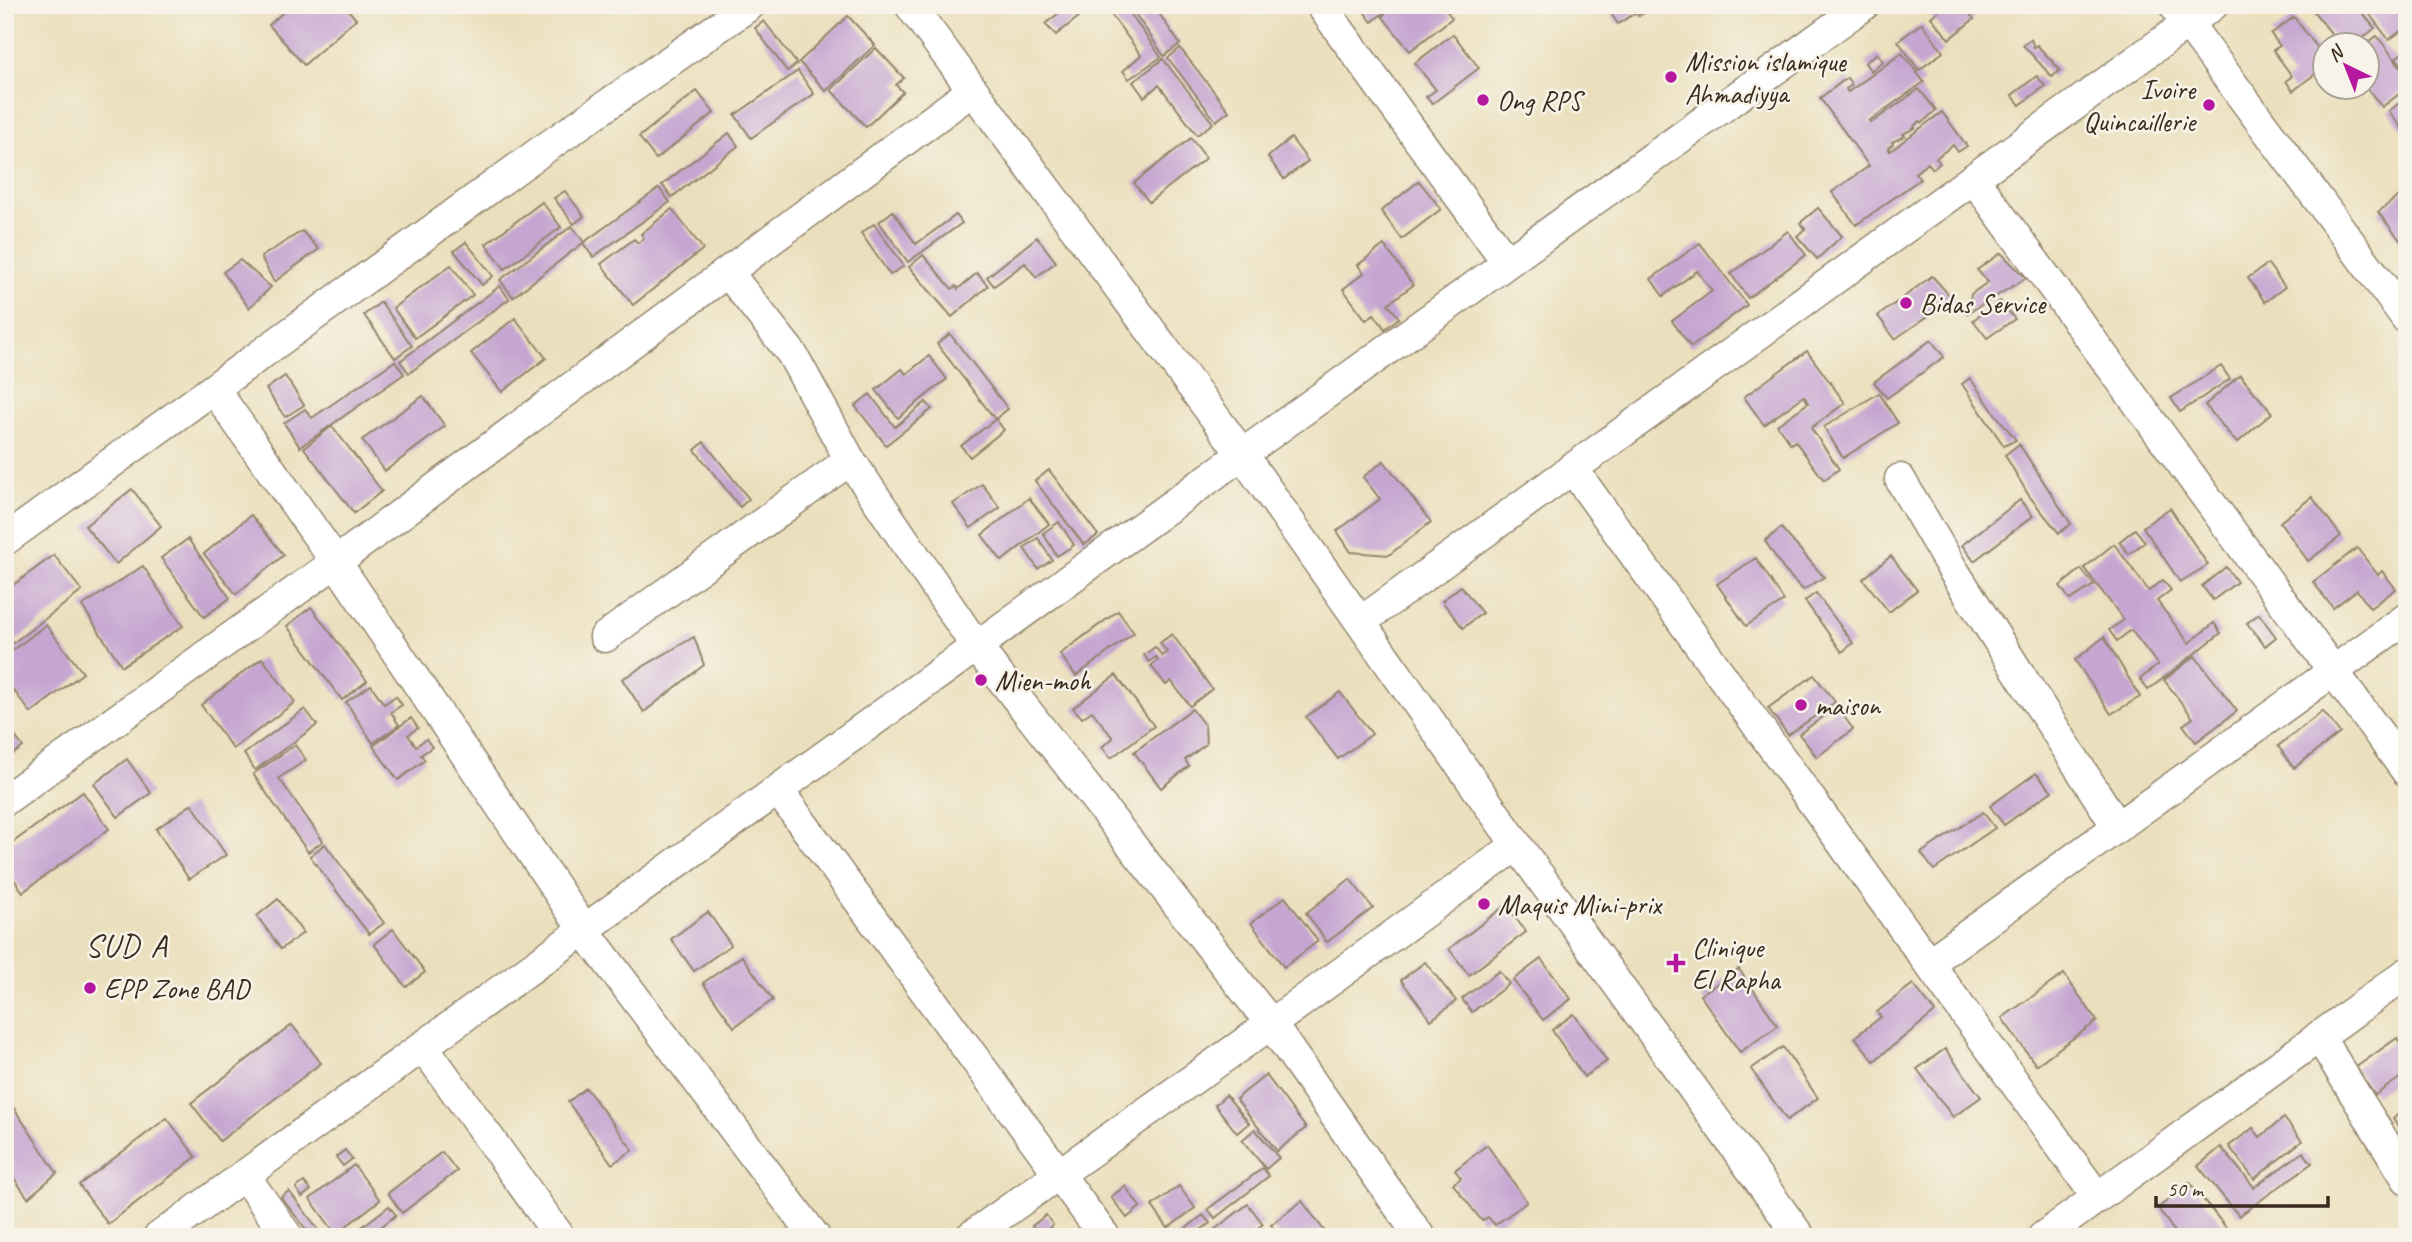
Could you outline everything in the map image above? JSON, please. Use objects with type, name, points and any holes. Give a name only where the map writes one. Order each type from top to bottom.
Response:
[{"type":"street","points":[[5,540],[537,154],[750,5]]},
{"type":"street","points":[[910,5],[1242,454],[1517,845],[1800,1237]]},
{"type":"street","points":[[1321,5],[1507,262]]},
{"type":"street","points":[[159,1237],[1864,5]]},
{"type":"street","points":[[1362,621],[1974,178],[2181,15],[2213,5]]},
{"type":"street","points":[[2181,15],[2407,319]]},
{"type":"street","points":[[5,800],[337,562],[497,440],[729,274],[973,90]]},
{"type":"street","points":[[1974,178],[2407,772]]},
{"type":"street","points":[[729,274],[792,354],[850,460],[976,646],[1271,1024],[1420,1237]]},
{"type":"street","points":[[214,389],[337,562],[584,930],[815,1237]]},
{"type":"street","points":[[605,637],[850,460]]},
{"type":"street","points":[[1572,468],[2097,1197]]},
{"type":"street","points":[[1900,479],[1953,570],[2116,825]]},
{"type":"street","points":[[1929,963],[2116,825],[2407,618]]},
{"type":"street","points":[[778,790],[1105,1237]]},
{"type":"street","points":[[970,1237],[1271,1024],[1517,845]]},
{"type":"street","points":[[2043,1237],[2407,973]]},
{"type":"street","points":[[2319,1036],[2407,1179]]},
{"type":"street","points":[[423,1046],[560,1237]]},
{"type":"street","points":[[244,1175],[288,1237]]},
{"type":"building","points":[[291,5],[344,5],[356,19],[304,65],[269,25]]},
{"type":"building","points":[[1069,5],[1094,5],[1056,35],[1045,24]]},
{"type":"building","points":[[1104,5],[1124,5],[1161,57],[1129,79],[1123,71],[1141,55]]},
{"type":"building","points":[[1129,5],[1153,5],[1180,44],[1164,56]]},
{"type":"building","points":[[1359,5],[1393,5],[1372,22]]},
{"type":"building","points":[[1396,5],[1442,5],[1452,18],[1410,51],[1382,16]]},
{"type":"building","points":[[1605,5],[1656,5],[1639,16],[1637,12],[1618,24]]},
{"type":"building","points":[[1945,5],[1963,5],[1974,19],[1949,39],[1931,17]]},
{"type":"building","points":[[2355,5],[2375,28],[2370,32],[2330,32],[2310,7]]},
{"type":"building","points":[[2374,5],[2407,5],[2407,26],[2389,40],[2367,11]]},
{"type":"building","points":[[848,16],[875,45],[826,91],[799,62]]},
{"type":"building","points":[[2294,17],[2310,38],[2310,78],[2293,91],[2286,81],[2292,76],[2273,50],[2280,46],[2271,34]]},
{"type":"building","points":[[764,21],[797,64],[787,71],[755,28]]},
{"type":"building","points":[[1922,23],[1943,52],[1919,70],[1898,41]]},
{"type":"building","points":[[1453,34],[1479,68],[1432,104],[1426,97],[1436,90],[1415,63]]},
{"type":"building","points":[[2031,39],[2034,48],[2037,45],[2060,70],[2052,77],[2023,45]]},
{"type":"building","points":[[2380,40],[2407,75],[2407,88],[2382,107],[2378,102]]},
{"type":"building","points":[[876,48],[904,78],[896,85],[903,92],[866,127],[831,90]]},
{"type":"building","points":[[1180,48],[1229,111],[1216,121],[1168,58]]},
{"type":"building","points":[[2407,49],[2407,71],[2396,58]]},
{"type":"building","points":[[1877,53],[1883,61],[1871,71],[1865,63]]},
{"type":"building","points":[[1902,53],[1924,82],[1869,121],[1871,123],[1919,89],[1936,110],[1922,123],[1920,121],[1915,128],[1903,134],[1905,136],[1892,142],[1888,148],[1890,151],[1942,112],[1967,146],[1958,152],[1953,145],[1936,158],[1940,163],[1933,169],[1928,163],[1915,173],[1920,179],[1856,225],[1832,192],[1869,166],[1820,98],[1847,78],[1852,85],[1846,89],[1848,92]]},
{"type":"building","points":[[1163,59],[1213,123],[1197,135],[1159,85],[1144,97],[1133,82]]},
{"type":"building","points":[[798,71],[814,94],[751,138],[735,115]]},
{"type":"building","points":[[2037,76],[2045,86],[2020,105],[2012,95]]},
{"type":"building","points":[[697,91],[714,113],[656,159],[639,137]]},
{"type":"building","points":[[2407,97],[2407,135],[2389,111]]},
{"type":"building","points":[[729,133],[738,146],[672,197],[662,185]]},
{"type":"building","points":[[1191,138],[1206,158],[1149,202],[1134,183]]},
{"type":"building","points":[[1291,138],[1308,161],[1284,179],[1268,157]]},
{"type":"building","points":[[1419,181],[1441,209],[1402,239],[1381,211]]},
{"type":"building","points":[[659,188],[670,202],[593,257],[583,243]]},
{"type":"building","points":[[2407,190],[2407,249],[2378,212]]},
{"type":"building","points":[[565,191],[584,216],[574,224],[554,198]]},
{"type":"building","points":[[542,202],[561,227],[505,269],[486,244]]},
{"type":"building","points":[[1818,208],[1842,236],[1817,259],[1797,236],[1805,229],[1800,223]]},
{"type":"building","points":[[672,209],[703,249],[633,305],[601,264],[634,239],[638,243],[644,238],[641,234]]},
{"type":"building","points":[[893,211],[916,244],[956,215],[962,223],[908,262],[879,222]]},
{"type":"building","points":[[874,224],[904,266],[890,275],[861,233]]},
{"type":"building","points":[[572,226],[584,242],[513,297],[500,280]]},
{"type":"building","points":[[302,231],[319,249],[274,282],[261,257]]},
{"type":"building","points":[[1788,231],[1806,255],[1748,298],[1731,274]]},
{"type":"building","points":[[1037,237],[1056,262],[1036,277],[1025,263],[994,286],[987,277]]},
{"type":"building","points":[[466,242],[493,276],[482,285],[454,251]]},
{"type":"building","points":[[1700,243],[1747,305],[1691,347],[1672,321],[1712,291],[1697,271],[1663,296],[1651,279]]},
{"type":"building","points":[[1384,245],[1413,285],[1388,304],[1399,318],[1385,329],[1374,314],[1366,320],[1343,289],[1364,273],[1358,265]]},
{"type":"building","points":[[2001,253],[2026,278],[1968,313],[1971,294],[1988,282],[1977,270]]},
{"type":"building","points":[[923,255],[952,289],[956,286],[958,289],[977,273],[988,286],[952,317],[909,267]]},
{"type":"building","points":[[240,260],[271,287],[249,308],[223,272]]},
{"type":"building","points":[[2268,264],[2285,287],[2265,302],[2248,278]]},
{"type":"building","points":[[451,265],[473,295],[415,338],[393,308]]},
{"type":"building","points":[[1932,276],[1953,299],[1895,339],[1878,316]]},
{"type":"building","points":[[500,286],[509,299],[409,373],[400,361]]},
{"type":"building","points":[[2000,301],[2015,319],[1987,338],[1973,320]]},
{"type":"building","points":[[381,302],[412,346],[395,358],[364,315]]},
{"type":"building","points":[[515,318],[546,358],[502,392],[471,353]]},
{"type":"building","points":[[950,334],[1008,409],[995,419],[937,344]]},
{"type":"building","points":[[1931,340],[1944,357],[1887,398],[1874,382]]},
{"type":"building","points":[[1807,351],[1845,403],[1811,428],[1839,469],[1824,480],[1795,441],[1791,444],[1777,425],[1808,403],[1804,396],[1764,425],[1744,397]]},
{"type":"building","points":[[929,356],[947,379],[898,418],[876,390],[902,369],[906,374]]},
{"type":"building","points":[[395,361],[404,374],[300,447],[284,423],[305,409],[312,418]]},
{"type":"building","points":[[2221,366],[2230,379],[2180,412],[2171,398]]},
{"type":"building","points":[[2240,375],[2272,413],[2237,443],[2205,405]]},
{"type":"building","points":[[285,376],[304,405],[285,417],[266,389]]},
{"type":"building","points":[[1970,378],[2016,440],[2004,446],[1962,384]]},
{"type":"building","points":[[1879,393],[1898,423],[1843,458],[1824,427]]},
{"type":"building","points":[[870,394],[895,427],[926,402],[932,409],[886,445],[855,406]]},
{"type":"building","points":[[423,396],[445,426],[385,471],[362,440]]},
{"type":"building","points":[[996,419],[1004,430],[970,457],[961,446]]},
{"type":"building","points":[[332,426],[382,491],[354,513],[304,448]]},
{"type":"building","points":[[704,442],[749,499],[740,507],[695,450]]},
{"type":"building","points":[[2019,444],[2071,524],[2059,533],[2029,496],[2005,455]]},
{"type":"building","points":[[1384,461],[1431,522],[1389,555],[1351,552],[1337,531],[1380,499],[1363,477]]},
{"type":"building","points":[[1049,470],[1098,535],[1084,545],[1035,481]]},
{"type":"building","points":[[982,484],[1000,508],[971,528],[953,504]]},
{"type":"building","points":[[132,489],[161,526],[116,564],[85,526]]},
{"type":"building","points":[[2312,497],[2341,536],[2308,561],[2280,522]]},
{"type":"building","points":[[1029,498],[1049,524],[1002,561],[982,535]]},
{"type":"building","points":[[2020,500],[2033,516],[1974,561],[1962,545]]},
{"type":"building","points":[[2170,508],[2208,565],[2180,582],[2143,527]]},
{"type":"building","points":[[251,515],[284,555],[236,594],[204,554]]},
{"type":"building","points":[[1059,522],[1074,545],[1057,556],[1043,533]]},
{"type":"building","points":[[1781,528],[1824,577],[1803,590],[1784,570],[1765,541]]},
{"type":"building","points":[[2135,529],[2145,542],[2129,554],[2119,542]]},
{"type":"building","points":[[1038,538],[1052,560],[1038,569],[1024,548]]},
{"type":"building","points":[[188,539],[230,598],[204,617],[161,558]]},
{"type":"building","points":[[2114,544],[2149,591],[2163,580],[2171,590],[2157,601],[2189,643],[2214,623],[2221,633],[2148,690],[2140,679],[2158,665],[2131,630],[2117,641],[2109,630],[2124,620],[2084,568]]},
{"type":"building","points":[[2357,548],[2378,575],[2382,571],[2396,589],[2370,608],[2357,590],[2333,608],[2313,582]]},
{"type":"building","points":[[54,555],[82,591],[5,649],[5,591]]},
{"type":"building","points":[[1891,556],[1917,590],[1889,612],[1863,579]]},
{"type":"building","points":[[1756,558],[1784,601],[1746,626],[1717,584]]},
{"type":"building","points":[[143,566],[183,626],[122,666],[82,606]]},
{"type":"building","points":[[2226,567],[2237,582],[2213,600],[2202,586]]},
{"type":"building","points":[[2081,569],[2094,585],[2070,600],[2060,586]]},
{"type":"building","points":[[1461,586],[1482,613],[1463,628],[1442,601]]},
{"type":"building","points":[[1816,593],[1853,643],[1842,652],[1805,601]]},
{"type":"building","points":[[311,607],[367,681],[342,700],[287,626]]},
{"type":"building","points":[[1118,611],[1134,633],[1076,676],[1060,654]]},
{"type":"building","points":[[2259,614],[2276,637],[2265,646],[2247,623]]},
{"type":"building","points":[[46,625],[83,673],[31,713],[5,679],[5,656]]},
{"type":"building","points":[[1172,634],[1212,689],[1190,706],[1171,681],[1166,685],[1151,666],[1158,660],[1156,657],[1149,662],[1144,655],[1155,647],[1162,656],[1167,652],[1160,643]]},
{"type":"building","points":[[694,637],[704,665],[644,712],[622,679]]},
{"type":"building","points":[[2104,637],[2140,697],[2111,714],[2075,660]]},
{"type":"building","points":[[2195,656],[2237,711],[2196,742],[2183,725],[2193,718],[2164,680]]},
{"type":"building","points":[[262,658],[295,702],[233,749],[201,705]]},
{"type":"building","points":[[1116,675],[1154,726],[1111,758],[1102,747],[1113,738],[1092,711],[1082,718],[1073,708]]},
{"type":"building","name":"maison","points":[[1814,675],[1835,702],[1788,735],[1768,708]]},
{"type":"building","points":[[371,685],[384,704],[396,696],[402,705],[391,712],[399,725],[373,743],[346,702]]},
{"type":"building","points":[[1340,692],[1372,734],[1338,759],[1306,717]]},
{"type":"building","points":[[1837,707],[1853,729],[1817,757],[1799,734]]},
{"type":"building","points":[[305,709],[317,725],[255,770],[244,754]]},
{"type":"building","points":[[1192,709],[1205,726],[1206,744],[1185,760],[1189,766],[1161,788],[1134,752]]},
{"type":"building","points":[[2323,711],[2340,733],[2294,768],[2278,746]]},
{"type":"building","points":[[411,718],[418,728],[408,735],[416,746],[426,739],[432,747],[421,755],[425,760],[398,780],[373,746]]},
{"type":"building","points":[[5,723],[23,747],[5,760]]},
{"type":"building","points":[[295,745],[306,760],[279,778],[323,841],[308,852],[253,774]]},
{"type":"building","points":[[127,759],[151,793],[118,817],[94,784]]},
{"type":"building","points":[[2036,773],[2052,791],[2004,825],[1990,806]]},
{"type":"building","points":[[83,792],[109,829],[23,892],[5,867],[5,848]]},
{"type":"building","points":[[192,804],[226,855],[189,879],[156,829]]},
{"type":"building","points":[[1983,812],[1995,828],[1934,870],[1921,853]]},
{"type":"building","points":[[325,844],[384,923],[369,934],[310,856]]},
{"type":"building","points":[[1350,879],[1373,908],[1327,942],[1306,913]]},
{"type":"building","points":[[1285,897],[1318,941],[1284,967],[1251,923]]},
{"type":"building","points":[[278,899],[303,933],[281,949],[257,916]]},
{"type":"building","points":[[1506,905],[1526,932],[1469,975],[1449,949]]},
{"type":"building","points":[[708,912],[731,945],[694,971],[671,939]]},
{"type":"building","points":[[393,929],[425,972],[406,987],[374,944]]},
{"type":"building","points":[[742,956],[773,1000],[734,1027],[703,983]]},
{"type":"building","points":[[1541,959],[1571,999],[1543,1020],[1513,980]]},
{"type":"building","points":[[1425,962],[1456,1001],[1431,1020],[1401,980]]},
{"type":"building","points":[[1739,969],[1778,1026],[1740,1052],[1700,995]]},
{"type":"building","points":[[1499,971],[1509,984],[1472,1012],[1462,999]]},
{"type":"building","points":[[2064,974],[2097,1021],[2036,1065],[2002,1018]]},
{"type":"building","points":[[1913,984],[1935,1012],[1874,1061],[1855,1037],[1881,1017],[1877,1012]]},
{"type":"building","points":[[1574,1014],[1607,1061],[1584,1077],[1552,1030]]},
{"type":"building","points":[[292,1025],[321,1063],[220,1141],[191,1103]]},
{"type":"building","points":[[2397,1038],[2407,1052],[2407,1073],[2375,1095],[2355,1068]]},
{"type":"building","points":[[1783,1047],[1818,1098],[1787,1120],[1751,1069]]},
{"type":"building","points":[[1945,1049],[1981,1097],[1953,1117],[1917,1069]]},
{"type":"building","points":[[1266,1075],[1306,1128],[1277,1151],[1236,1099]]},
{"type":"building","points":[[586,1088],[633,1150],[612,1164],[568,1102]]},
{"type":"building","points":[[5,1095],[57,1173],[28,1198],[5,1165]]},
{"type":"building","points":[[1226,1095],[1249,1123],[1237,1133],[1215,1105]]},
{"type":"building","points":[[2407,1106],[2407,1135],[2393,1119]]},
{"type":"building","points":[[167,1118],[196,1157],[108,1224],[79,1185]]},
{"type":"building","points":[[2284,1118],[2302,1141],[2254,1179],[2229,1146],[2253,1128],[2260,1137]]},
{"type":"building","points":[[1255,1129],[1279,1158],[1266,1169],[1242,1140]]},
{"type":"building","points":[[1487,1145],[1527,1202],[1495,1225],[1488,1217],[1482,1221],[1453,1184],[1461,1178],[1455,1170]]},
{"type":"building","points":[[2221,1147],[2254,1187],[2303,1152],[2312,1163],[2239,1216],[2198,1166]]},
{"type":"building","points":[[345,1150],[352,1159],[343,1166],[336,1157]]},
{"type":"building","points":[[442,1152],[457,1171],[402,1213],[388,1193]]},
{"type":"building","points":[[354,1165],[380,1200],[336,1234],[310,1199]]},
{"type":"building","points":[[1263,1168],[1269,1176],[1215,1218],[1208,1209]]},
{"type":"building","points":[[304,1182],[311,1190],[302,1197],[296,1188]]},
{"type":"building","points":[[2190,1183],[2234,1237],[2178,1237],[2158,1208]]},
{"type":"building","points":[[1125,1186],[1140,1207],[1127,1218],[1111,1197]]},
{"type":"building","points":[[1179,1186],[1195,1208],[1168,1228],[1152,1206]]},
{"type":"building","points":[[289,1191],[324,1237],[312,1237],[281,1197]]},
{"type":"building","points":[[1302,1201],[1329,1237],[1280,1237],[1271,1225]]},
{"type":"building","points":[[1248,1204],[1263,1224],[1246,1237],[1205,1237]]},
{"type":"building","points":[[389,1206],[396,1215],[368,1237],[349,1237]]},
{"type":"building","points":[[1046,1215],[1053,1225],[1039,1236],[1032,1226]]},
{"type":"building","points":[[1203,1215],[1210,1223],[1192,1237],[1175,1237]]},
{"type":"place","name":"Mission islamique Ahmadiyya","points":[[1671,77]]},
{"type":"place","name":"Ong RPS","points":[[1483,100]]},
{"type":"place","name":"Ivoire Quincaillerie","points":[[2209,105]]},
{"type":"place","name":"Bidas Service","points":[[1906,303]]},
{"type":"place","name":"Mien-moh","points":[[981,680]]},
{"type":"place","name":"maison","points":[[1801,705]]},
{"type":"place","name":"Maquis Mini-prix","points":[[1484,904]]},
{"type":"place","name":"Clinique El Rapha","points":[[1676,963]]},
{"type":"place","name":"EPP Zone BAD","points":[[90,988]]},
{"type":"district","name":"SUD A","points":[[127,945]]}]
